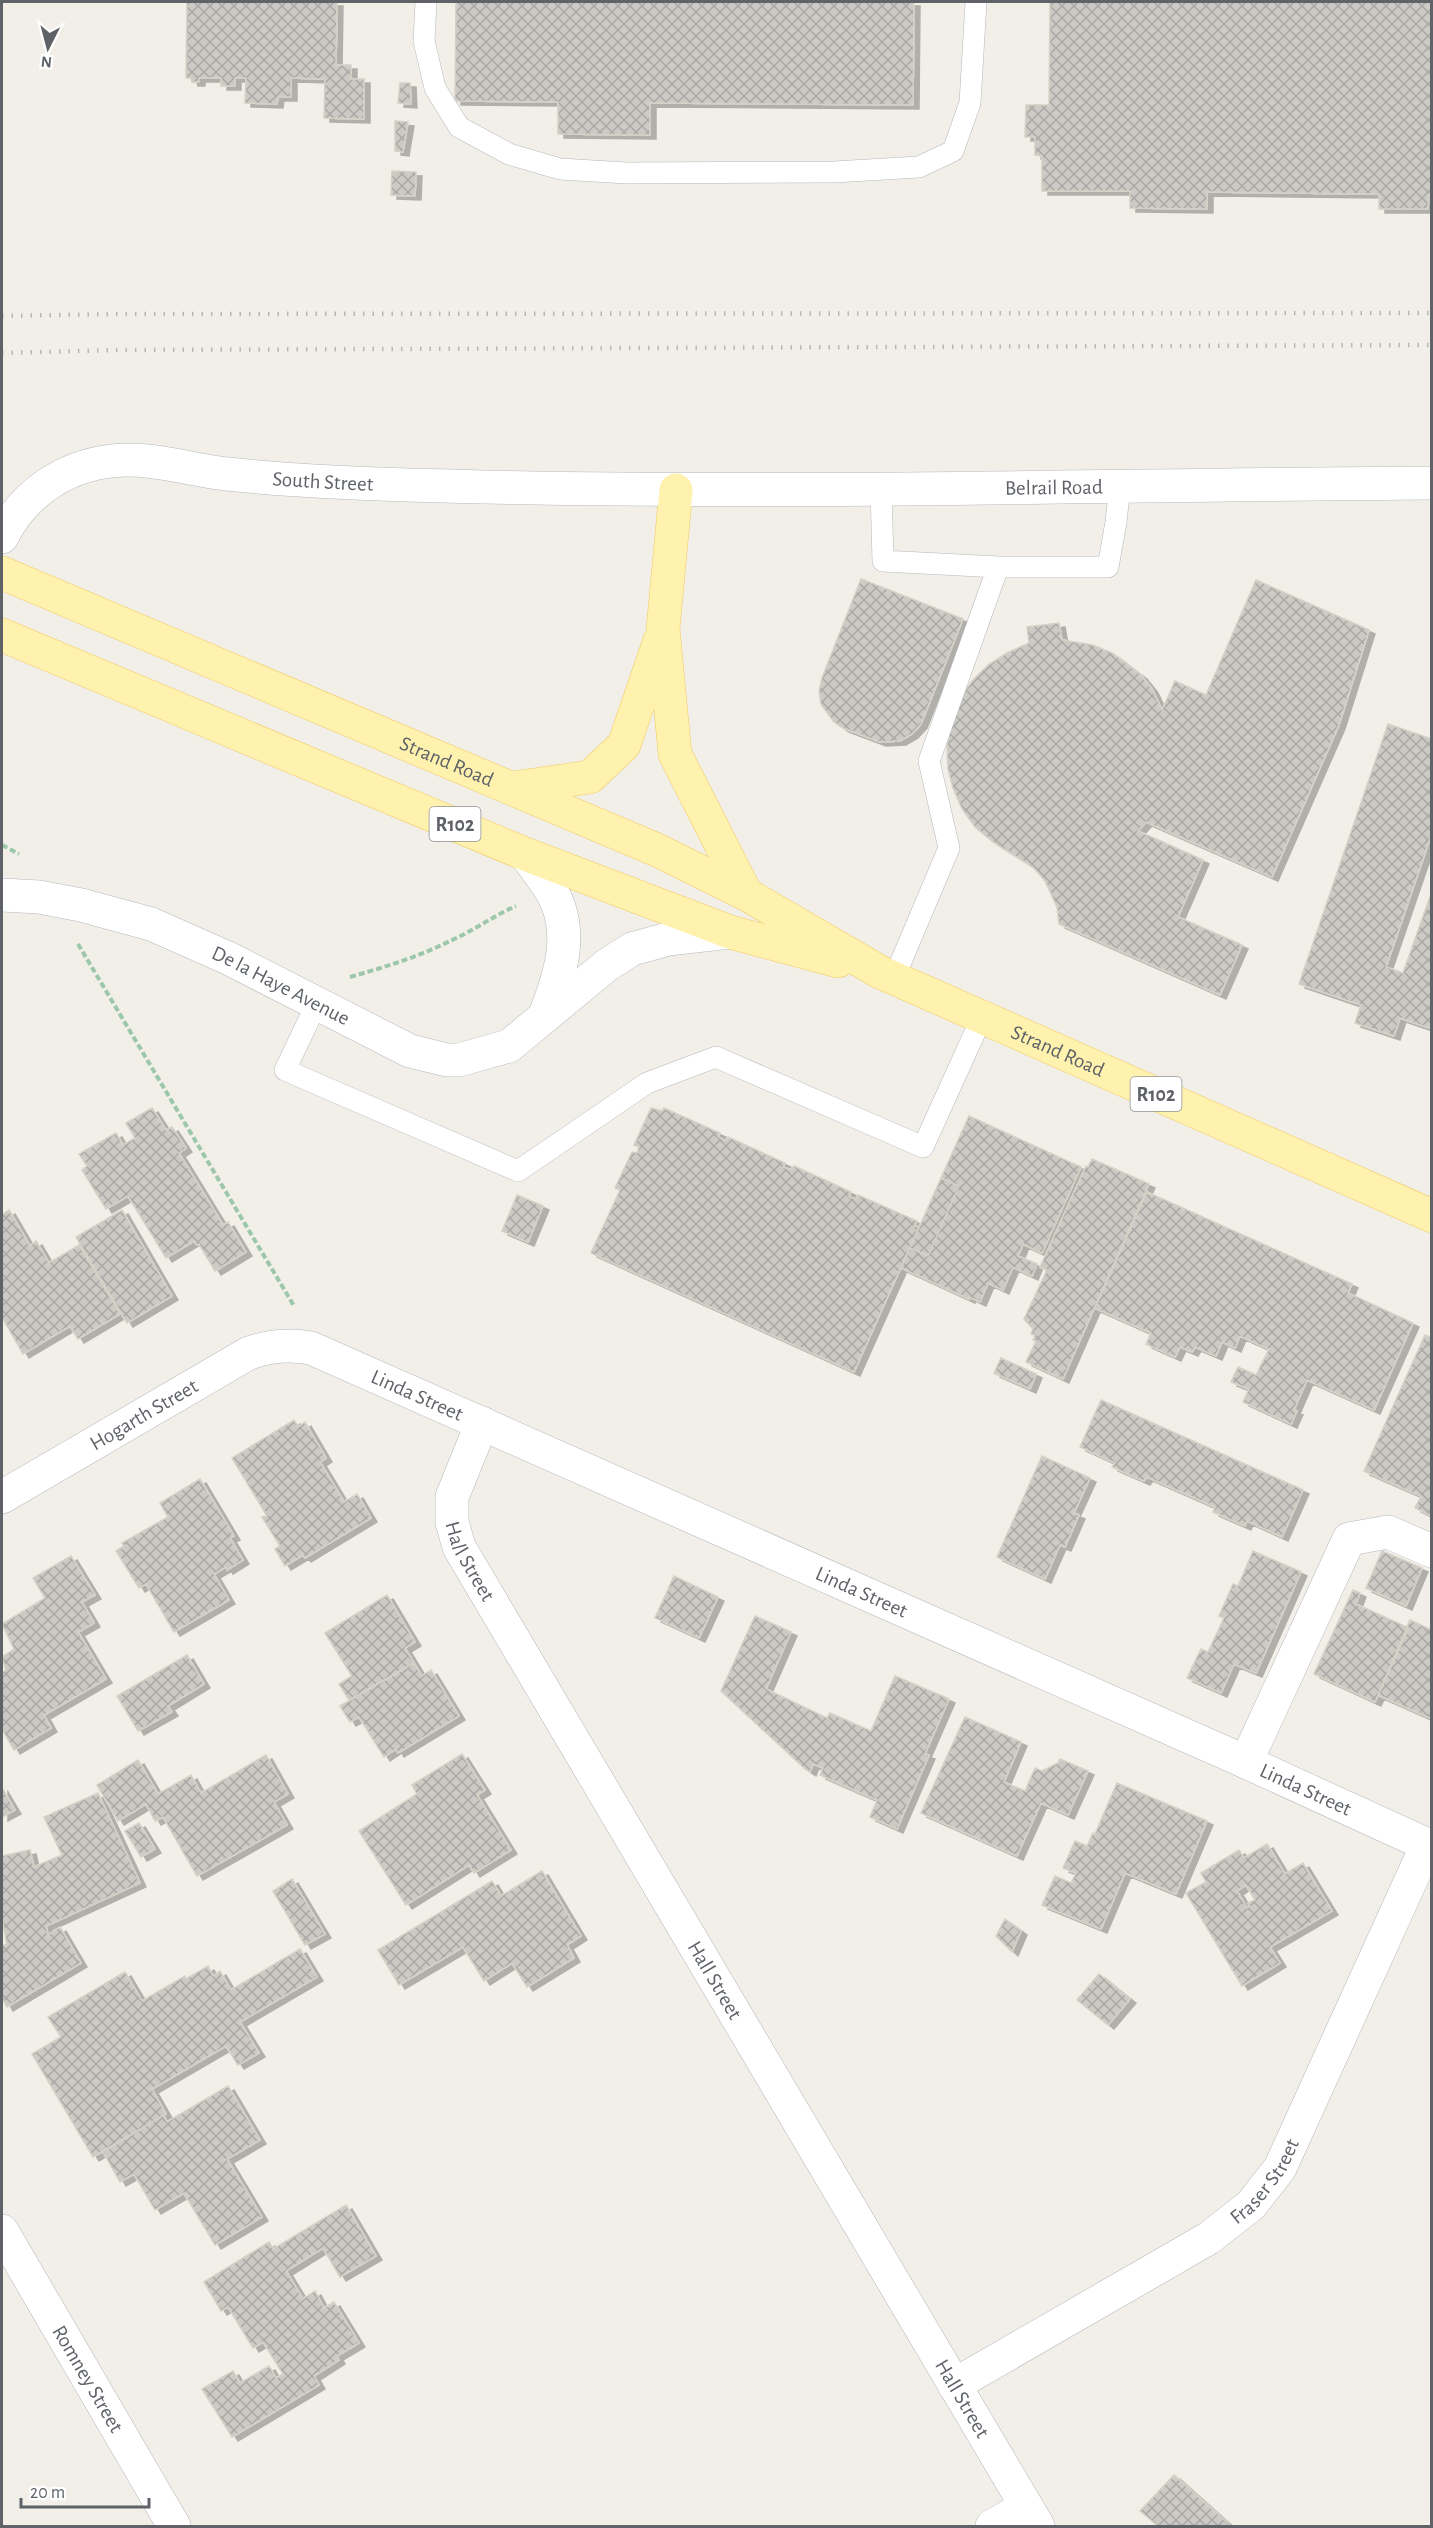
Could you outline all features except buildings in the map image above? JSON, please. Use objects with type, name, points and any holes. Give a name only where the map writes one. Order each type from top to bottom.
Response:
[{"type":"main road","points":[[676,490],[663,629],[675,754],[746,894]]},
{"type":"main road","name":"Strand Road","points":[[2,573],[657,850],[746,894],[887,975],[1431,1216]]},
{"type":"main road","points":[[511,788],[590,777],[624,745],[663,629]]},
{"type":"main road","name":"Strand Road","points":[[2,635],[525,854],[730,932],[887,975]]},
{"type":"street","name":"South Street","points":[[2,537],[19,508],[45,484],[81,467],[114,460],[147,462],[225,474],[313,480],[479,487],[676,490]]},
{"type":"street","name":"Belrail Road","points":[[676,490],[1431,483]]},
{"type":"street","name":"De la Haye Avenue","points":[[525,854],[553,894],[561,920],[565,949],[562,968],[545,1015]]},
{"type":"street","name":"De la Haye Avenue","points":[[2,895],[39,897],[81,905],[151,924],[228,958],[410,1051],[447,1060],[459,1060],[509,1046],[607,965],[632,949],[668,939],[730,932]]},
{"type":"street","name":"Linda Street","points":[[288,1345],[311,1348],[332,1356],[1246,1762],[1429,1846]]},
{"type":"street","name":"Hogarth Street","points":[[2,1497],[249,1353],[268,1347],[288,1345]]},
{"type":"street","name":"Hall Street","points":[[482,1423],[452,1497],[452,1522],[459,1547],[1032,2517]]},
{"type":"street","points":[[1246,1762],[1349,1539],[1388,1532],[1431,1551]]},
{"type":"street","name":"Fraser Street","points":[[954,2385],[1209,2238],[1251,2205],[1280,2168],[1429,1846]]},
{"type":"street","name":"Romney Street","points":[[2,2231],[174,2526]]},
{"type":"street","points":[[992,2526],[1032,2517]]},
{"type":"lane","points":[[426,2],[424,41],[435,88],[459,127],[509,154],[560,170],[650,173],[834,172],[919,167],[953,151],[970,103],[976,2]]},
{"type":"lane","points":[[881,489],[883,561],[998,567],[1108,567],[1120,485]]},
{"type":"lane","points":[[887,975],[949,848],[929,761],[998,567]]},
{"type":"lane","points":[[317,1003],[285,1070],[518,1171],[647,1083],[716,1058],[923,1147],[982,1017]]},
{"type":"path","points":[[345,978],[402,962],[452,940],[501,912],[519,905]]},
{"type":"path","points":[[75,939],[295,1308]]},
{"type":"railway","points":[[2,316],[1432,313]]},
{"type":"railway","points":[[2,353],[116,350],[1432,345]]}]
